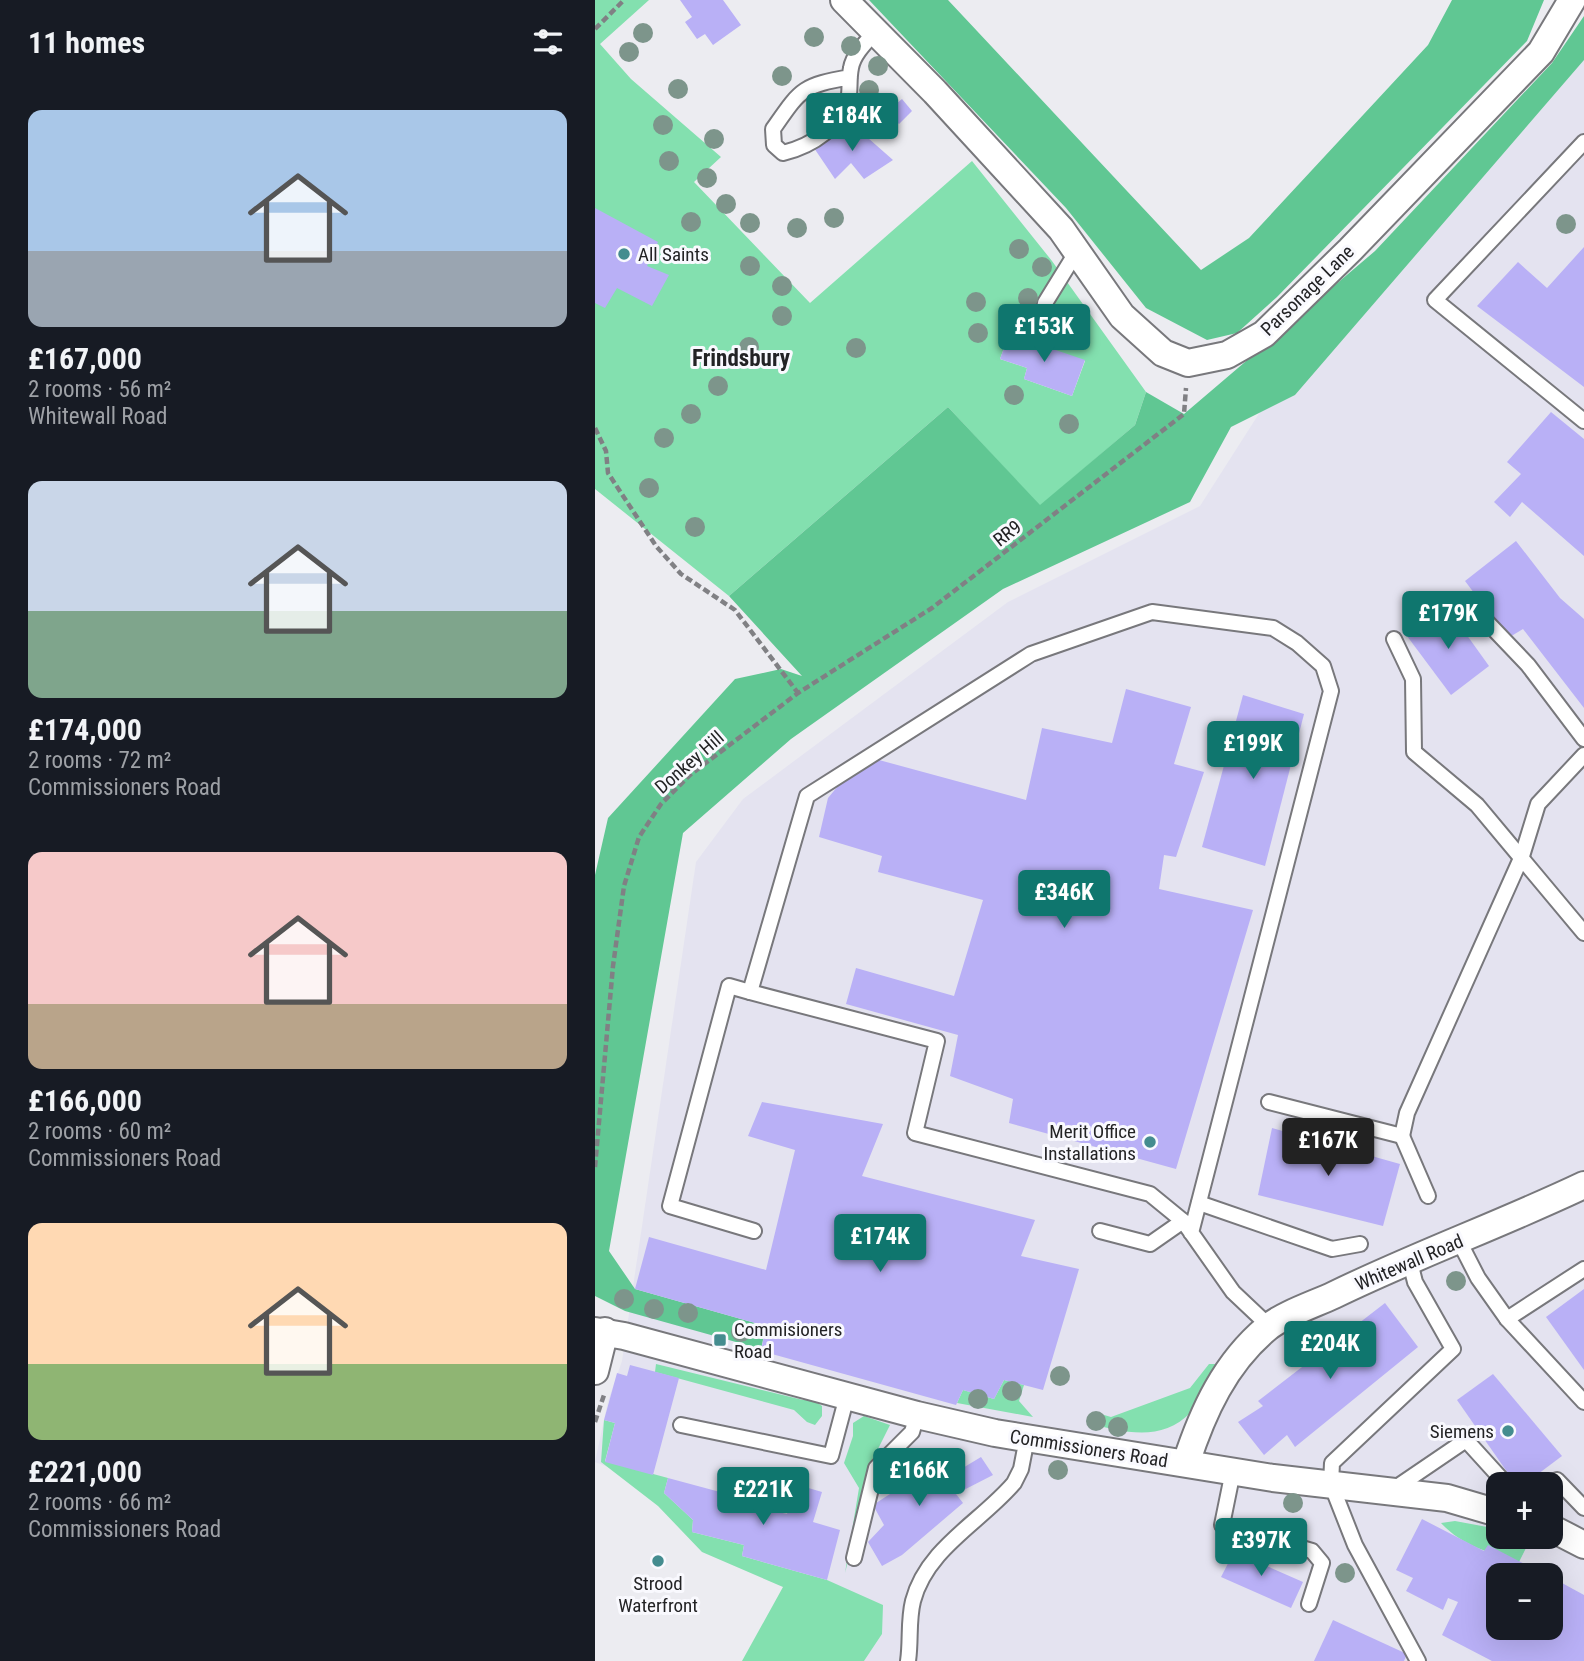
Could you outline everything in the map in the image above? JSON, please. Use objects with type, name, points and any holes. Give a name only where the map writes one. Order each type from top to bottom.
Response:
[{"type":"street","points":[[844,0],[982,141],[1061,229],[1122,316],[1163,353],[1188,363]]},
{"type":"street","name":"Parsonage Lane","points":[[1188,363],[1227,355],[1264,334],[1350,250],[1541,52],[1572,0]]},
{"type":"street","name":"Whitewall Road","points":[[1186,1463],[1198,1428],[1234,1360],[1269,1326],[1353,1286],[1584,1185]]},
{"type":"street","points":[[595,1371],[598,1327]]},
{"type":"street","name":"Commissioners Road","points":[[598,1327],[917,1415],[1027,1438],[1233,1471],[1447,1498],[1486,1509]]},
{"type":"street","points":[[1563,1534],[1584,1545]]},
{"type":"lane","points":[[850,77],[820,83],[798,93],[773,129],[774,145],[783,153],[801,149],[823,135],[843,113],[849,96],[851,66],[875,32]]},
{"type":"lane","points":[[1584,142],[1436,300],[1584,421]]},
{"type":"lane","points":[[1040,335],[1045,303],[1077,251]]},
{"type":"lane","points":[[1466,600],[1528,665],[1584,740]]},
{"type":"lane","points":[[750,992],[807,796],[1031,654],[1151,612],[1273,628],[1297,643],[1323,666],[1331,691],[1199,1203],[1187,1227],[1150,1244],[1100,1231]]},
{"type":"lane","points":[[1394,639],[1413,679],[1414,752],[1477,805],[1584,933]]},
{"type":"lane","points":[[1428,1196],[1402,1136],[1407,1114],[1522,856],[1538,804],[1584,755]]},
{"type":"lane","points":[[754,1231],[670,1206],[729,986],[937,1041],[915,1133],[1150,1194],[1187,1227],[1233,1292],[1269,1326]]},
{"type":"lane","points":[[1269,1102],[1402,1136]]},
{"type":"lane","points":[[1199,1203],[1332,1249],[1360,1244]]},
{"type":"lane","points":[[1459,1241],[1478,1278],[1507,1319],[1584,1402]]},
{"type":"lane","points":[[1410,1262],[1415,1282],[1453,1349],[1332,1463],[1331,1484],[1355,1545],[1418,1661]]},
{"type":"lane","points":[[1507,1319],[1584,1269]]},
{"type":"lane","points":[[681,1425],[831,1456],[847,1396]]},
{"type":"lane","points":[[855,1558],[876,1468],[912,1432],[917,1415]]},
{"type":"lane","points":[[908,1661],[911,1611],[922,1577],[939,1554],[1014,1483],[1021,1469],[1027,1438]]},
{"type":"lane","points":[[1390,1492],[1466,1440],[1495,1472]]},
{"type":"lane","points":[[1233,1471],[1222,1525],[1312,1551],[1322,1563],[1309,1604]]},
{"type":"lane","points":[[1563,1486],[1584,1508]]},
{"type":"path","points":[[595,29],[624,0]]},
{"type":"path","name":"RR9","points":[[798,693],[932,608],[1184,414],[1188,363]]},
{"type":"path","points":[[595,428],[606,451],[608,473],[656,546],[681,574],[735,610],[798,693]]},
{"type":"path","name":"Donkey Hill","points":[[595,1167],[613,966],[624,886],[639,837],[661,804],[690,775],[798,693]]},
{"type":"shaded area","points":[[1584,60],[1584,1661],[864,1661],[882,1634],[827,1580],[742,1556],[744,1545],[692,1532],[628,1475],[595,1462],[608,1401],[622,1361],[696,862],[743,799],[1008,602],[1200,506],[1260,412],[1295,395]]},
{"type":"green space","points":[[595,0],[649,0],[600,44],[631,79],[721,157],[694,182],[810,303],[972,161],[1052,261],[1146,392],[1135,425],[1040,506],[948,407],[729,596],[595,489]],"holes":[[[1009,334],[1085,361],[1072,396],[1024,379],[1027,368],[1000,359]]]},
{"type":"green space","points":[[869,0],[948,0],[1201,270],[1249,238],[1428,45],[1452,0],[1544,0],[1527,41],[1277,297],[1237,333],[1207,340],[1146,308],[1066,208]]},
{"type":"green space","points":[[1584,16],[1584,60],[1295,395],[1231,427],[1190,502],[1003,589],[791,739],[683,833],[609,1251],[635,1289],[766,1326],[761,1349],[625,1311],[595,1296],[595,875],[608,818],[735,679],[781,669],[802,676],[729,596],[948,407],[1040,505],[1135,425],[1146,392],[1184,414],[1375,251],[1552,63]]},
{"type":"green space","points":[[656,1364],[803,1400],[813,1400],[822,1406],[822,1416],[815,1425],[807,1422],[794,1410],[655,1372]]},
{"type":"green space","points":[[1209,1364],[1216,1364],[1195,1407],[1180,1422],[1168,1428],[1128,1432],[1088,1423],[1094,1412],[1111,1417],[1190,1388]]},
{"type":"green space","points":[[1004,1380],[1024,1385],[1019,1401],[1033,1417],[957,1403],[963,1390],[994,1399]]},
{"type":"green space","points":[[864,1416],[890,1425],[875,1455],[845,1573],[859,1488],[844,1463],[853,1436],[853,1423]]},
{"type":"green space","points":[[604,1420],[615,1423],[605,1461],[668,1478],[664,1493],[693,1520],[692,1532],[744,1545],[742,1556],[827,1580],[883,1605],[882,1634],[864,1661],[742,1661],[783,1587],[702,1552],[658,1506],[601,1462]]},
{"type":"green space","points":[[1455,1521],[1486,1527],[1486,1549],[1526,1549],[1519,1562],[1508,1559],[1467,1543],[1441,1523]]},
{"type":"building","points":[[680,0],[723,0],[741,25],[713,45],[705,34],[697,39],[685,22],[692,17]]},
{"type":"building","points":[[902,99],[912,111],[899,124],[896,121],[870,133],[861,122],[890,109]]},
{"type":"building","points":[[851,123],[893,160],[864,179],[851,163],[835,179],[814,148]]},
{"type":"building","name":"All Saints","points":[[595,208],[658,242],[647,266],[669,275],[652,306],[617,288],[605,308],[595,303]]},
{"type":"building","points":[[1584,247],[1584,387],[1477,306],[1518,262],[1547,288]]},
{"type":"building","points":[[1009,334],[1085,360],[1072,396],[1024,379],[1027,368],[1000,359]]},
{"type":"building","points":[[1551,412],[1584,439],[1584,556],[1522,502],[1510,517],[1494,502],[1521,474],[1507,462]]},
{"type":"building","points":[[1516,541],[1560,598],[1584,619],[1584,708],[1523,629],[1508,638],[1465,581]]},
{"type":"building","points":[[1446,606],[1489,666],[1451,695],[1407,636]]},
{"type":"building","points":[[1126,689],[1191,707],[1174,764],[1204,772],[1176,857],[1164,855],[1159,889],[1253,910],[1176,1169],[1009,1123],[1013,1099],[950,1076],[958,1035],[846,1004],[856,968],[954,996],[983,900],[878,872],[882,856],[819,837],[828,798],[838,786],[879,760],[1026,800],[1042,728],[1112,743]]},
{"type":"building","points":[[1243,695],[1304,714],[1265,866],[1202,847]]},
{"type":"building","points":[[762,1102],[883,1124],[862,1176],[1035,1220],[1021,1256],[1079,1269],[1043,1390],[1004,1380],[994,1399],[963,1390],[956,1405],[761,1351],[766,1326],[635,1289],[649,1237],[766,1270],[795,1150],[748,1136]]},
{"type":"building","points":[[1272,1128],[1400,1164],[1383,1226],[1258,1195]]},
{"type":"building","points":[[1584,1289],[1584,1370],[1546,1317]]},
{"type":"building","points":[[1385,1303],[1418,1347],[1295,1447],[1287,1435],[1264,1455],[1238,1422],[1263,1406],[1258,1401]]},
{"type":"building","points":[[630,1365],[679,1378],[653,1475],[605,1462],[615,1423],[604,1420],[617,1373],[627,1376]]},
{"type":"building","points":[[1493,1374],[1562,1456],[1541,1472],[1507,1472],[1457,1400]]},
{"type":"building","points":[[981,1457],[993,1475],[956,1494],[963,1503],[902,1555],[882,1566],[868,1542],[884,1525],[873,1505],[890,1494],[884,1484],[911,1465],[928,1489]]},
{"type":"building","points":[[668,1478],[720,1492],[718,1498],[787,1514],[795,1484],[822,1492],[813,1522],[840,1530],[827,1580],[742,1556],[744,1545],[692,1532],[693,1520],[664,1493]]},
{"type":"building","points":[[1422,1519],[1484,1551],[1486,1548],[1496,1549],[1523,1563],[1486,1563],[1486,1640],[1563,1640],[1563,1584],[1584,1595],[1584,1661],[1492,1661],[1442,1635],[1458,1602],[1448,1598],[1443,1610],[1406,1591],[1413,1578],[1396,1570]]},
{"type":"building","points":[[1237,1546],[1255,1555],[1260,1563],[1303,1582],[1291,1608],[1221,1577]]},
{"type":"building","points":[[1333,1620],[1407,1654],[1404,1661],[1314,1661]]},
{"type":"place","name":"All Saints","points":[[624,254]]},
{"type":"place","name":"Merit Office Installations","points":[[1150,1142]]},
{"type":"place","name":"Commisioners Road","points":[[720,1340]]},
{"type":"place","name":"Siemens","points":[[1508,1431]]},
{"type":"place","name":"Strood Waterfront","points":[[658,1561]]},
{"type":"district","name":"Frindsbury","points":[[741,358]]}]
